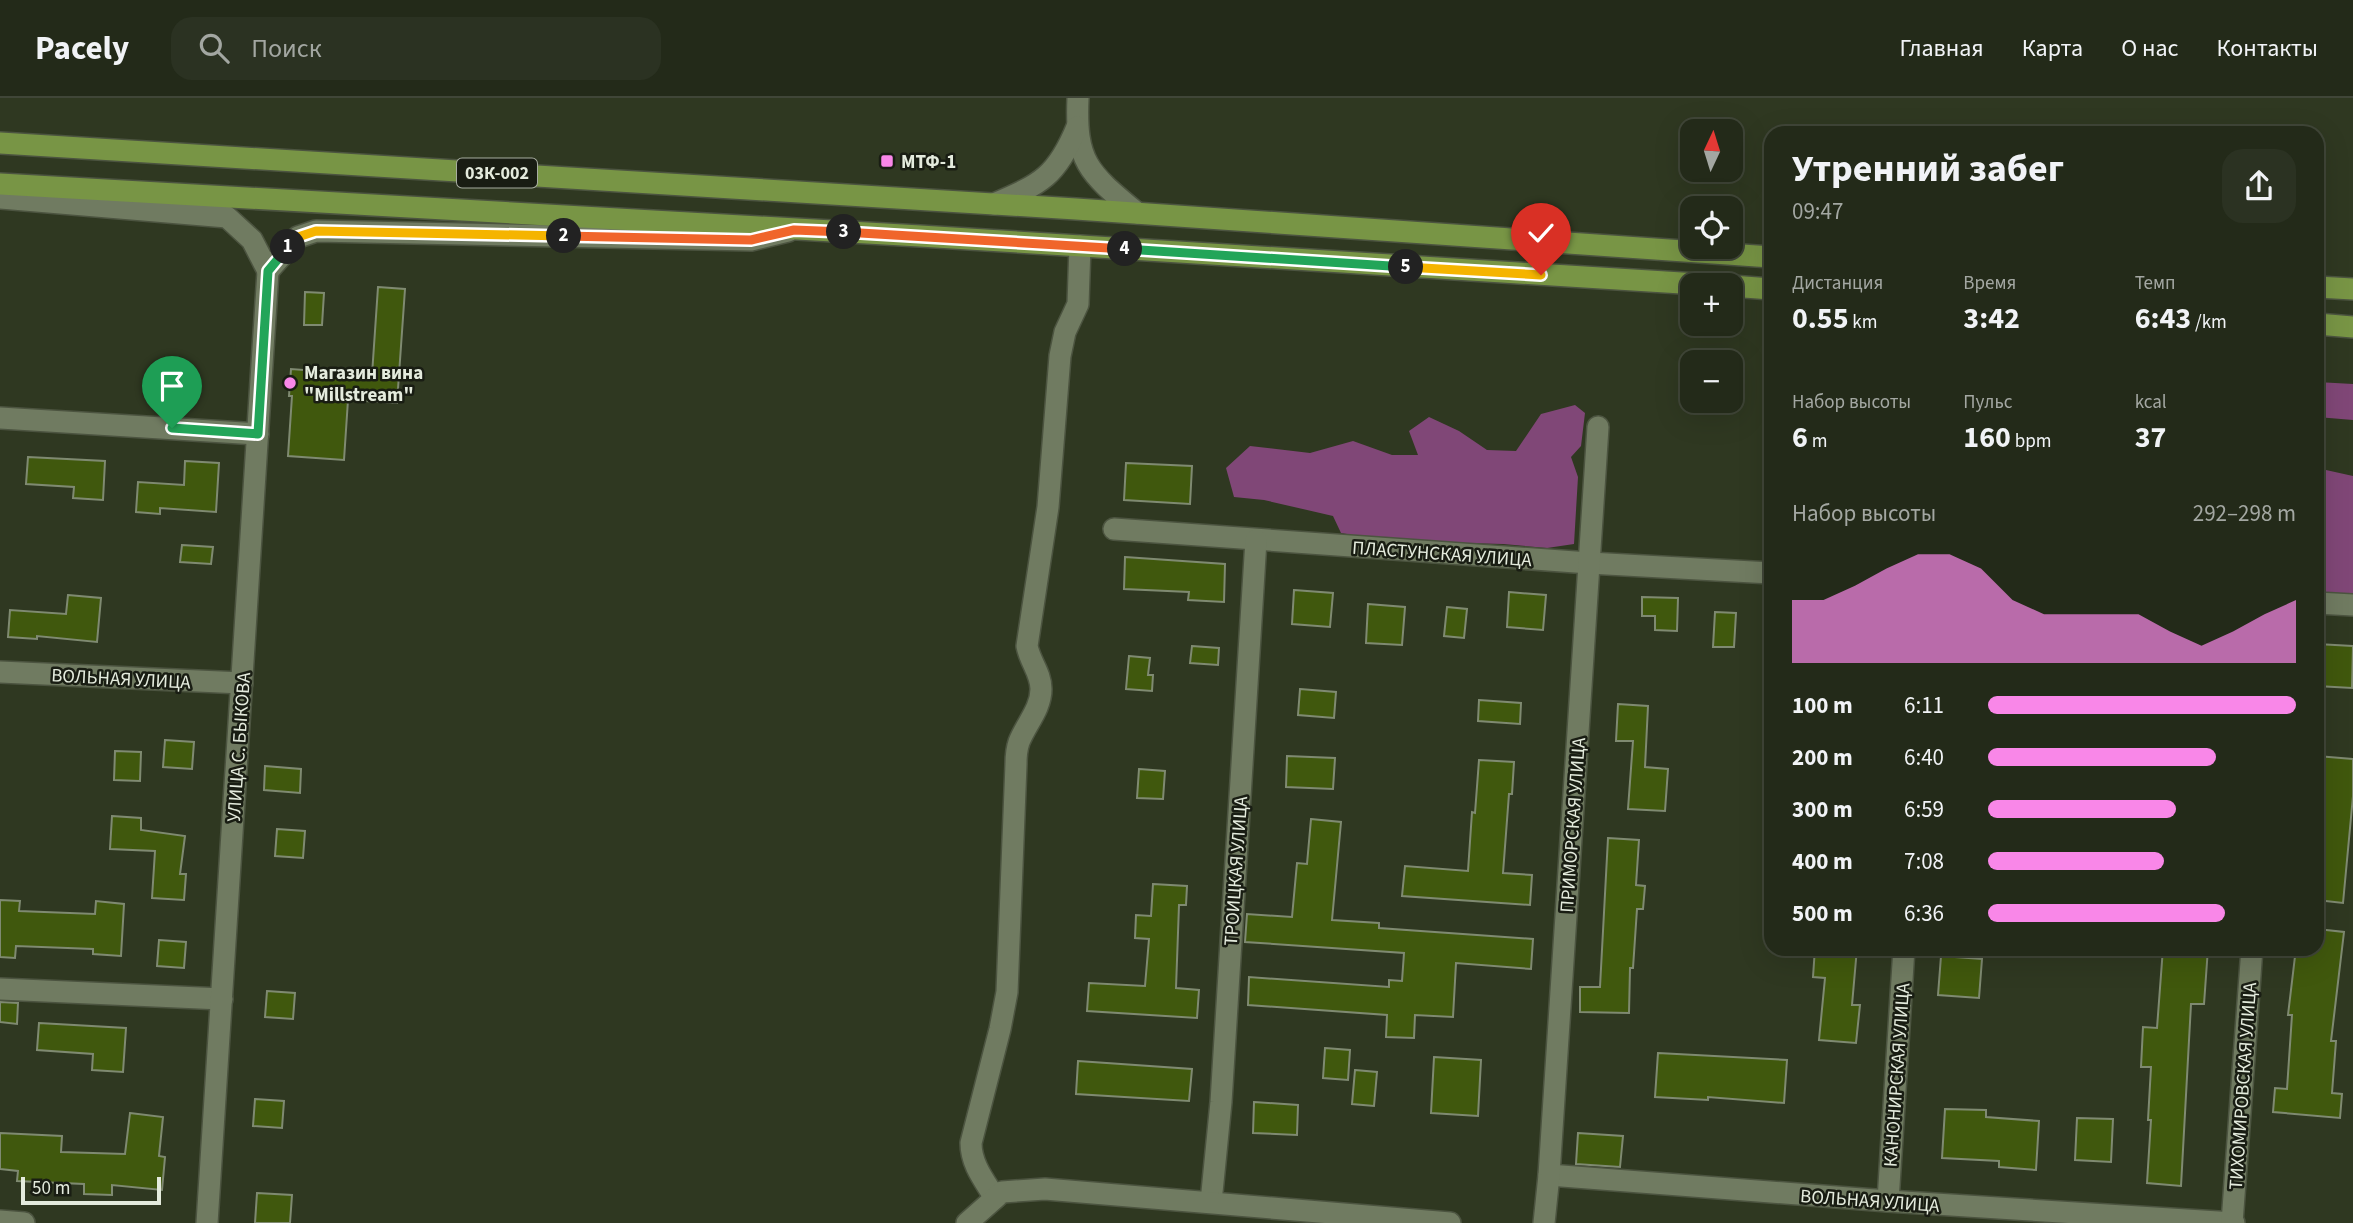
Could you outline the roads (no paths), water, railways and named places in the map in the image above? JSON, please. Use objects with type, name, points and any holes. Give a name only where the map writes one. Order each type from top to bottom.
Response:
[{"type":"main road","name":"03К-002","points":[[0,143],[1137,213],[1764,257]]},
{"type":"main road","name":"03К-002","points":[[0,184],[1680,283]]},
{"type":"main road","points":[[1743,287],[1764,288]]},
{"type":"main road","points":[[2324,288],[2353,289]]},
{"type":"main road","points":[[2324,325],[2353,327]]},
{"type":"street","points":[[1078,98],[1077,127],[1082,154],[1089,169],[1137,213]]},
{"type":"street","points":[[994,204],[1030,189],[1054,171],[1068,151],[1077,127]]},
{"type":"street","points":[[0,198],[227,217],[252,240],[268,271],[298,237],[316,231],[751,240],[794,230]]},
{"type":"street","points":[[995,1198],[975,1165],[971,1143],[1007,992],[1018,743],[1037,708],[1041,691],[1027,646],[1048,507],[1060,356],[1065,332],[1078,304],[1080,246]]},
{"type":"street","name":"УЛИЦА С. БЫКОВА","points":[[207,1223],[268,271]]},
{"type":"street","points":[[0,418],[258,434]]},
{"type":"street","name":"ПРИМОРСКАЯ УЛИЦА","points":[[1544,1223],[1598,427]]},
{"type":"street","name":"ПЛАСТУНСКАЯ УЛИЦА","points":[[1114,529],[1589,563],[1764,573]]},
{"type":"street","name":"ТРОИЦКАЯ УЛИЦА","points":[[1211,1202],[1221,1102],[1256,540]]},
{"type":"street","points":[[2324,603],[2353,605]]},
{"type":"street","name":"ВОЛЬНАЯ УЛИЦА","points":[[0,672],[242,683]]},
{"type":"street","name":"КАНОНИРСКАЯ УЛИЦА","points":[[1888,1201],[1903,956]]},
{"type":"street","name":"ТИХОМИРОВСКАЯ УЛИЦА","points":[[2233,1223],[2251,956]]},
{"type":"street","points":[[0,989],[222,999]]},
{"type":"street","name":"ВОЛЬНАЯ УЛИЦА","points":[[1549,1175],[1888,1201],[2233,1223]]},
{"type":"street","points":[[967,1223],[1002,1192],[1045,1189],[1450,1223]]},
{"type":"street","points":[[0,1221],[24,1223]]},
{"type":"place","name":"МТФ-1","points":[[887,161]]},
{"type":"place","name":"Магазин вина \"Millstream\"","points":[[290,383]]}]
